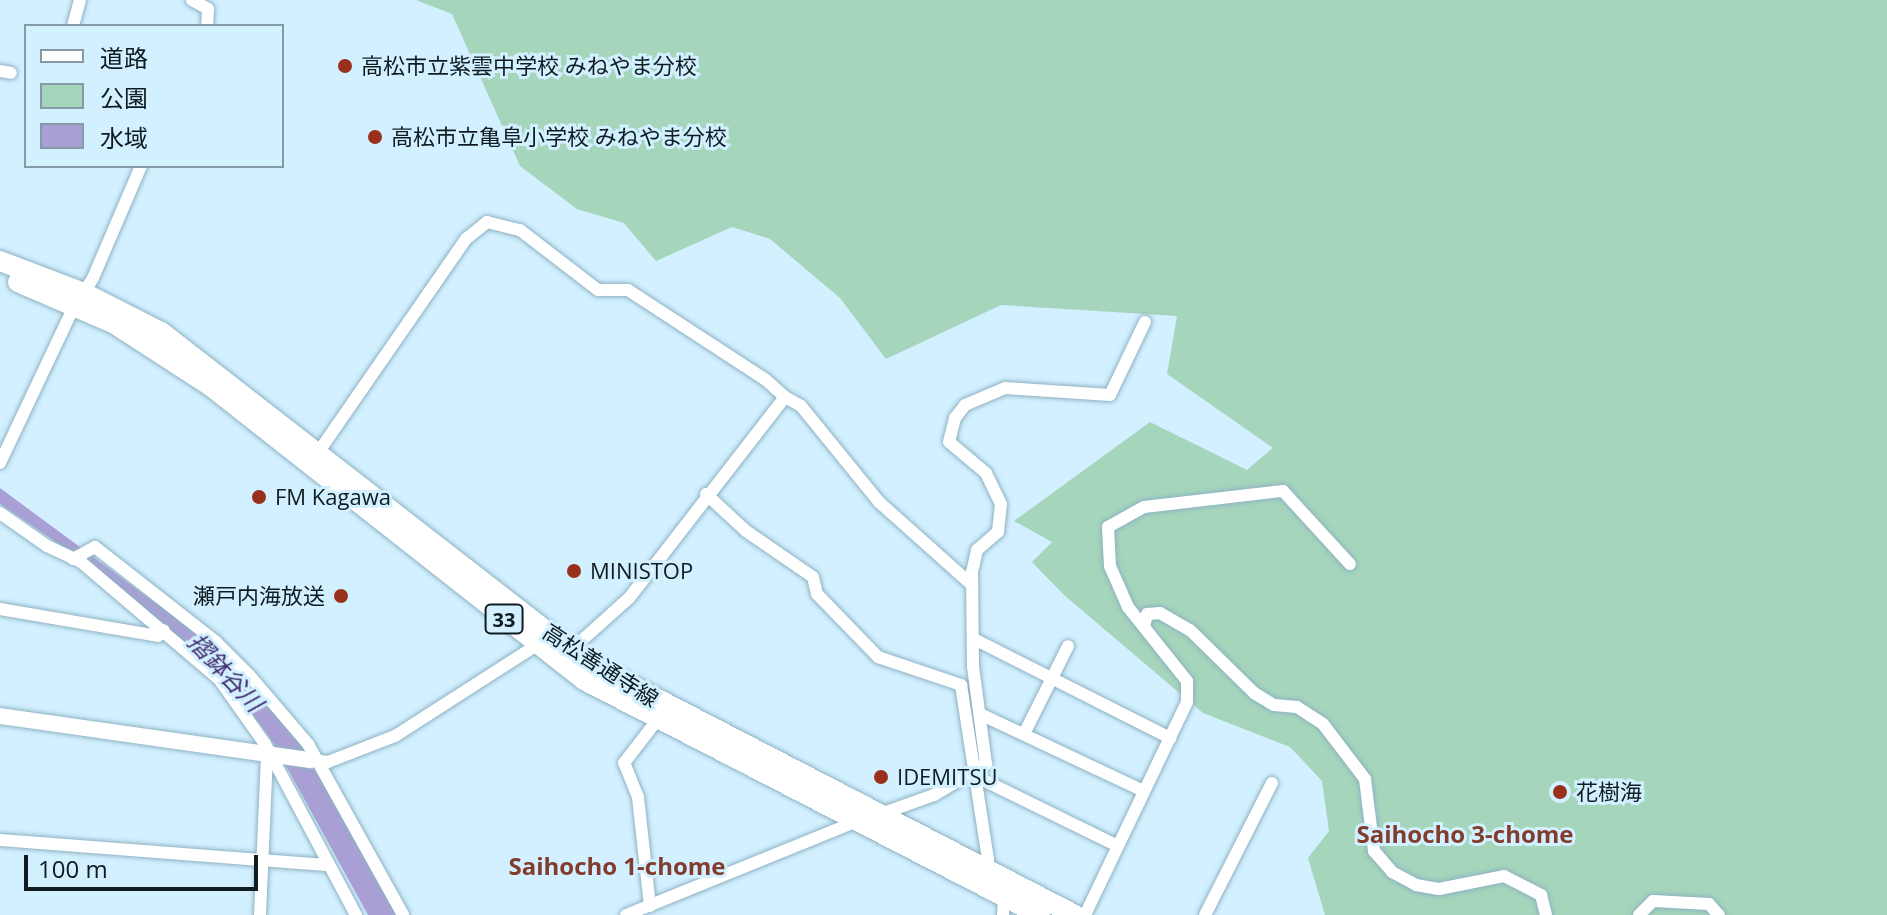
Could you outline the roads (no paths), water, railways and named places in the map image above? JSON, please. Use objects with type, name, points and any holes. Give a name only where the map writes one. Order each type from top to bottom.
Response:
[{"type":"main road","name":"高松善通寺線","points":[[0,261],[80,299],[161,332],[315,457],[537,645],[584,680],[857,821],[1004,906],[1040,915]]},
{"type":"main road","name":"高松善通寺線","points":[[0,275],[80,299]]},
{"type":"main road","name":"高松善通寺線","points":[[315,457],[571,650],[636,691],[1075,915]]},
{"type":"street","points":[[74,24],[80,0]]},
{"type":"street","points":[[192,0],[208,9],[207,24]]},
{"type":"street","points":[[0,463],[140,168]]},
{"type":"street","points":[[315,457],[466,239],[478,224],[487,222],[520,230],[598,290],[628,290],[801,406],[879,502],[972,585]]},
{"type":"street","points":[[626,915],[878,815],[973,775],[986,764],[972,585],[977,550],[998,532],[1001,504],[986,473],[949,442],[955,418],[965,405],[1005,388],[1110,395],[1145,322]]},
{"type":"street","points":[[571,650],[629,598],[706,494],[785,397]]},
{"type":"street","points":[[1085,915],[1187,702],[1187,681],[1144,627],[1110,566],[1108,527],[1144,507],[1283,491],[1350,564]]},
{"type":"street","points":[[706,494],[746,531],[813,577],[817,594],[878,657],[961,685],[988,860],[984,869]]},
{"type":"street","points":[[0,513],[75,558],[219,679],[273,754],[326,865],[356,915]]},
{"type":"street","points":[[75,558],[95,547],[216,642],[315,761],[403,915]]},
{"type":"street","points":[[0,609],[158,636],[164,630]]},
{"type":"street","points":[[1144,627],[1147,614],[1160,613],[1190,630],[1254,693],[1274,705],[1297,707],[1323,724],[1365,779],[1374,851],[1392,872],[1416,885],[1439,889],[1504,876],[1541,895],[1546,915]]},
{"type":"street","points":[[974,639],[1170,738]]},
{"type":"street","points":[[0,716],[315,761],[395,736],[537,645]]},
{"type":"street","points":[[1025,732],[1068,646]]},
{"type":"street","points":[[980,714],[1025,732],[1144,791]]},
{"type":"street","points":[[650,906],[638,797],[624,763],[658,719]]},
{"type":"street","points":[[260,915],[261,861],[273,754]]},
{"type":"street","points":[[973,775],[1118,846]]},
{"type":"street","points":[[1205,915],[1272,783]]},
{"type":"street","points":[[0,840],[326,865]]},
{"type":"street","points":[[1639,915],[1653,901],[1709,904],[1719,915]]},
{"type":"water","name":"摺鉢谷川","points":[[0,488],[206,640],[256,688],[303,747],[396,915],[368,915],[274,744],[225,676],[103,574],[0,504]]},
{"type":"place","name":"高松市立紫雲中学校 みねやま分校","points":[[345,66]]},
{"type":"place","name":"高松市立亀阜小学校 みねやま分校","points":[[375,137]]},
{"type":"place","name":"FM Kagawa","points":[[259,497]]},
{"type":"place","name":"MINISTOP","points":[[574,571]]},
{"type":"place","name":"瀬戸内海放送","points":[[341,596]]},
{"type":"place","name":"IDEMITSU","points":[[881,777]]},
{"type":"place","name":"花樹海","points":[[1560,792]]},
{"type":"district","name":"Saihocho 3-chome","points":[[1465,834]]},
{"type":"district","name":"Saihocho 1-chome","points":[[617,866]]}]
